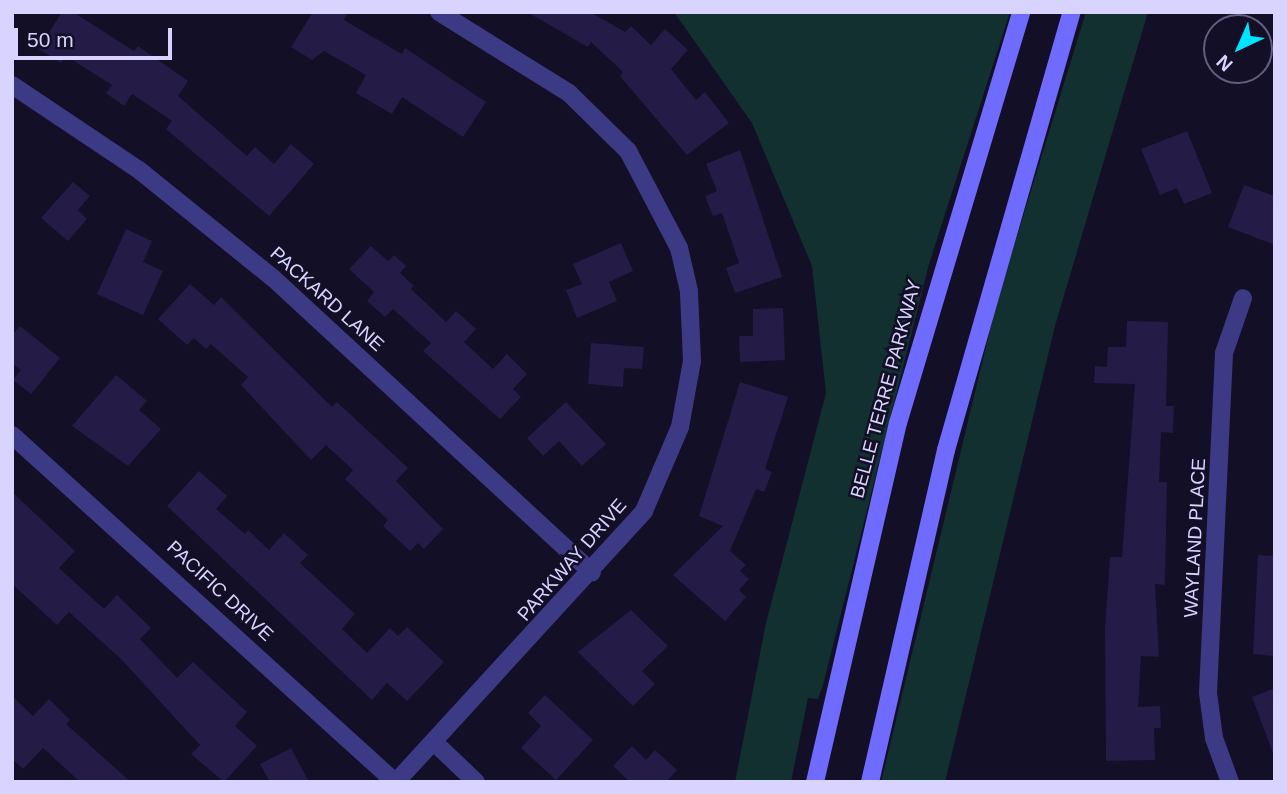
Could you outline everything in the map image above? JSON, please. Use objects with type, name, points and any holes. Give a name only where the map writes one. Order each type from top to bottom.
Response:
[{"type":"main road","name":"BELLE TERRE PARKWAY","points":[[815,782],[898,423],[1021,12]]},
{"type":"main road","points":[[870,782],[946,450],[1072,12]]},
{"type":"street","name":"PARKWAY DRIVE","points":[[396,782],[592,572],[656,489],[686,405],[691,316],[679,248],[641,170],[600,120],[553,82],[439,12]]},
{"type":"street","name":"PACKARD LANE","points":[[12,85],[139,170],[273,278],[592,572]]},
{"type":"street","name":"WAYLAND PLACE","points":[[1230,782],[1214,738],[1208,693],[1224,353],[1243,298]]},
{"type":"street","name":"PACIFIC DRIVE","points":[[12,435],[396,782]]},
{"type":"street","points":[[434,742],[476,782]]},
{"type":"green space","points":[[674,12],[1010,12],[929,264],[823,685],[818,699],[808,698],[791,782],[735,782],[766,623],[826,393],[812,266],[752,123]]},
{"type":"green space","points":[[1086,12],[1148,12],[1055,326],[945,782],[881,782],[997,301]]},
{"type":"building","points":[[62,12],[73,12],[134,51],[138,46],[188,81],[178,96],[247,156],[255,147],[274,164],[291,144],[314,164],[269,216],[166,129],[172,121],[132,94],[124,106],[106,93],[112,85],[66,56],[61,63],[39,49]]},
{"type":"building","points":[[313,12],[348,12],[344,20],[402,54],[405,48],[486,102],[463,137],[402,97],[392,114],[356,93],[366,75],[324,51],[312,60],[291,47]]},
{"type":"building","points":[[527,12],[590,12],[625,32],[631,26],[651,45],[665,29],[688,50],[671,69],[696,100],[705,92],[729,123],[687,155],[620,76],[623,72],[591,42],[588,47]]},
{"type":"building","points":[[1187,131],[1212,193],[1184,204],[1177,188],[1160,195],[1141,149]]},
{"type":"building","points":[[740,150],[782,277],[735,293],[726,268],[739,263],[722,213],[713,216],[705,196],[717,191],[706,164]]},
{"type":"building","points":[[73,182],[90,196],[78,210],[87,219],[68,241],[41,218]]},
{"type":"building","points":[[1244,185],[1275,196],[1275,245],[1228,227]]},
{"type":"building","points":[[126,229],[152,241],[143,262],[163,271],[143,315],[97,294]]},
{"type":"building","points":[[621,243],[633,271],[609,282],[617,301],[577,318],[566,290],[582,284],[573,264]]},
{"type":"building","points":[[371,246],[388,261],[394,255],[406,266],[400,273],[414,286],[411,289],[446,322],[456,311],[476,329],[464,342],[493,369],[507,354],[527,374],[513,389],[521,397],[500,419],[423,351],[431,343],[393,309],[385,317],[367,301],[374,292],[349,269]]},
{"type":"building","points":[[190,284],[214,305],[221,297],[332,407],[337,402],[408,468],[396,481],[443,529],[424,549],[418,543],[410,551],[383,526],[388,520],[345,479],[353,470],[326,445],[311,460],[241,385],[248,377],[211,344],[206,349],[194,338],[187,345],[158,319]]},
{"type":"building","points":[[783,308],[785,360],[740,362],[739,336],[753,336],[753,309]]},
{"type":"building","points":[[1127,321],[1168,322],[1166,406],[1174,406],[1173,433],[1161,432],[1159,482],[1167,482],[1165,585],[1155,584],[1159,657],[1141,656],[1138,707],[1160,706],[1161,728],[1154,728],[1155,760],[1106,761],[1105,629],[1110,557],[1122,557],[1135,384],[1094,383],[1095,366],[1107,367],[1108,347],[1126,347]]},
{"type":"building","points":[[20,326],[60,358],[31,394],[13,380],[21,370],[12,363],[12,335]]},
{"type":"building","points":[[591,343],[644,347],[642,369],[624,368],[623,387],[588,384]]},
{"type":"building","points":[[116,375],[147,401],[139,410],[161,429],[128,466],[72,426]]},
{"type":"building","points":[[740,382],[788,397],[765,469],[772,472],[764,492],[756,489],[730,551],[746,565],[740,571],[749,579],[739,590],[746,597],[725,621],[673,575],[723,526],[699,516]]},
{"type":"building","points":[[566,402],[606,444],[582,466],[559,441],[543,456],[527,438]]},
{"type":"building","points":[[199,471],[227,496],[216,509],[245,534],[248,530],[269,550],[284,533],[308,555],[300,563],[355,614],[342,629],[367,653],[390,628],[398,636],[407,627],[444,662],[407,701],[387,683],[372,700],[167,506]]},
{"type":"building","points":[[12,492],[75,551],[59,568],[104,609],[117,595],[151,628],[140,639],[177,678],[193,662],[247,712],[235,726],[257,746],[224,782],[191,754],[200,745],[121,659],[69,612],[57,625],[12,584]]},
{"type":"building","points":[[1258,555],[1275,556],[1275,656],[1253,654]]},
{"type":"building","points":[[631,610],[668,646],[642,671],[655,684],[633,706],[578,652]]},
{"type":"building","points":[[1275,688],[1275,753],[1273,753],[1252,697]]},
{"type":"building","points":[[545,695],[593,740],[556,780],[521,748],[541,726],[528,713]]},
{"type":"building","points":[[12,696],[33,716],[49,699],[70,720],[66,724],[131,782],[80,782],[43,748],[23,769],[12,759]]},
{"type":"building","points":[[632,746],[646,760],[655,750],[677,770],[666,782],[630,782],[613,766]]},
{"type":"building","points":[[291,748],[309,782],[270,782],[260,764]]}]
